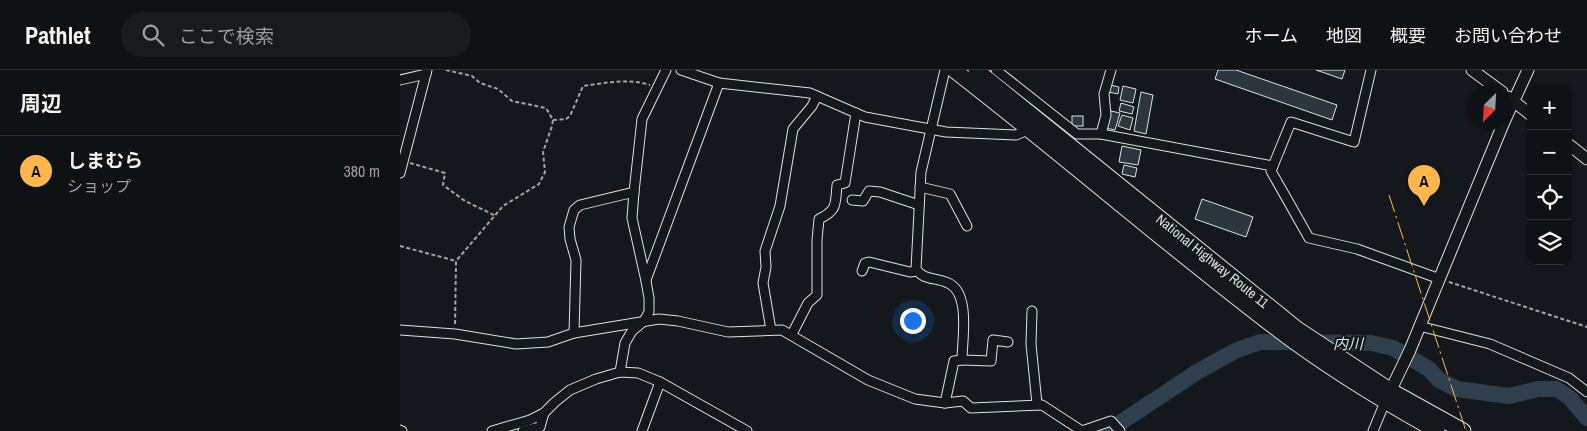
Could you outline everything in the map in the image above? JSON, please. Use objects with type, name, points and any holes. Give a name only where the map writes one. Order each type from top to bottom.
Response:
[{"type":"highway","name":"National Highway Route 11","points":[[954,70],[1281,332],[1315,356],[1388,397],[1463,431]]},
{"type":"highway","name":"National Highway Route 11","points":[[976,70],[1297,329],[1338,357],[1388,397],[1437,431]]},
{"type":"street","points":[[620,372],[625,343],[632,331],[644,321],[649,312],[646,281],[632,218],[642,119],[666,70]]},
{"type":"street","points":[[681,70],[719,82],[810,93],[865,117],[946,132],[1016,136],[1028,130]]},
{"type":"street","points":[[945,70],[921,172],[916,269],[920,275],[948,283],[959,292],[963,304],[962,360]]},
{"type":"street","points":[[996,70],[1077,134],[1101,134],[1273,166]]},
{"type":"street","points":[[1101,134],[1106,116],[1104,94],[1111,70]]},
{"type":"street","points":[[1371,70],[1354,142],[1291,122],[1270,170],[1309,238],[1357,249],[1440,279]]},
{"type":"street","points":[[1472,70],[1492,85]]},
{"type":"street","points":[[1512,89],[1528,70]]},
{"type":"street","points":[[400,80],[427,72]]},
{"type":"street","points":[[400,173],[427,72]]},
{"type":"street","points":[[646,281],[719,82]]},
{"type":"street","points":[[771,330],[763,283],[766,267],[765,251],[780,206],[793,129],[812,106],[817,96]]},
{"type":"street","points":[[1512,101],[1527,112]]},
{"type":"street","points":[[792,334],[808,303],[817,295],[819,219],[829,215],[835,209],[837,185],[844,183],[856,113]]},
{"type":"street","points":[[1373,431],[1410,350],[1501,130]]},
{"type":"street","points":[[1572,147],[1587,159]]},
{"type":"street","points":[[920,187],[950,194],[967,226]]},
{"type":"street","points":[[852,200],[863,202],[869,191],[880,192],[919,205]]},
{"type":"street","points":[[574,333],[576,260],[570,240],[569,227],[574,210],[580,205],[634,192]]},
{"type":"street","points":[[862,271],[865,263],[869,262],[910,272],[917,271]]},
{"type":"street","points":[[1032,311],[1031,344],[1036,404]]},
{"type":"street","points":[[400,330],[455,334],[516,344],[548,342],[574,333],[659,319],[678,321],[728,332],[782,330],[792,334],[868,380],[914,399],[945,403],[962,401],[971,408],[1036,404],[1042,405],[1082,431],[1111,421],[1120,431]]},
{"type":"street","points":[[1419,326],[1490,344],[1569,378],[1587,392]]},
{"type":"street","points":[[945,403],[954,361],[990,361],[993,340],[1008,342]]},
{"type":"street","points":[[492,431],[530,420],[544,413],[570,390],[596,379],[620,372],[638,374],[660,382],[747,431]]},
{"type":"street","points":[[642,431],[660,382]]},
{"type":"street","points":[[523,431],[540,427],[544,413]]},
{"type":"path","points":[[446,70],[472,76],[480,84],[498,90],[512,101],[546,108],[553,120],[551,132],[543,152],[545,172],[539,184],[504,206],[456,261],[455,334]]},
{"type":"path","points":[[553,120],[566,119],[570,116],[583,86],[618,82],[641,82],[657,88]]},
{"type":"path","points":[[403,162],[446,173],[443,185],[465,201],[496,216]]},
{"type":"path","points":[[400,246],[456,261]]},
{"type":"path","points":[[1440,279],[1587,327]]},
{"type":"building","points":[[1218,70],[1236,70],[1337,105],[1332,120],[1215,79]]},
{"type":"building","points":[[1316,70],[1345,70],[1342,79]]},
{"type":"building","points":[[1110,85],[1119,87],[1118,94],[1109,92]]},
{"type":"building","points":[[1123,86],[1136,89],[1133,103],[1120,100]]},
{"type":"building","points":[[1141,92],[1153,95],[1146,134],[1134,131]]},
{"type":"building","points":[[1121,103],[1134,107],[1132,114],[1119,111]]},
{"type":"building","points":[[1111,111],[1120,113],[1115,130],[1106,128]]},
{"type":"building","points":[[1122,115],[1133,118],[1130,130],[1118,126]]},
{"type":"building","points":[[1072,116],[1083,116],[1083,126],[1072,126]]},
{"type":"building","points":[[1122,146],[1141,150],[1138,165],[1119,162]]},
{"type":"building","points":[[1124,165],[1137,168],[1135,177],[1122,174]]},
{"type":"building","points":[[1202,199],[1253,217],[1246,237],[1195,219]]},
{"type":"waterway","name":"内川","points":[[1108,431],[1197,372],[1235,351],[1260,342],[1371,343],[1393,348],[1429,369],[1439,380],[1457,389],[1509,396],[1538,389],[1557,389],[1570,398],[1587,418]]},
{"type":"power","points":[[1389,195],[1466,431]]},
{"type":"place","name":"しまむら","points":[[1424,206]]}]
